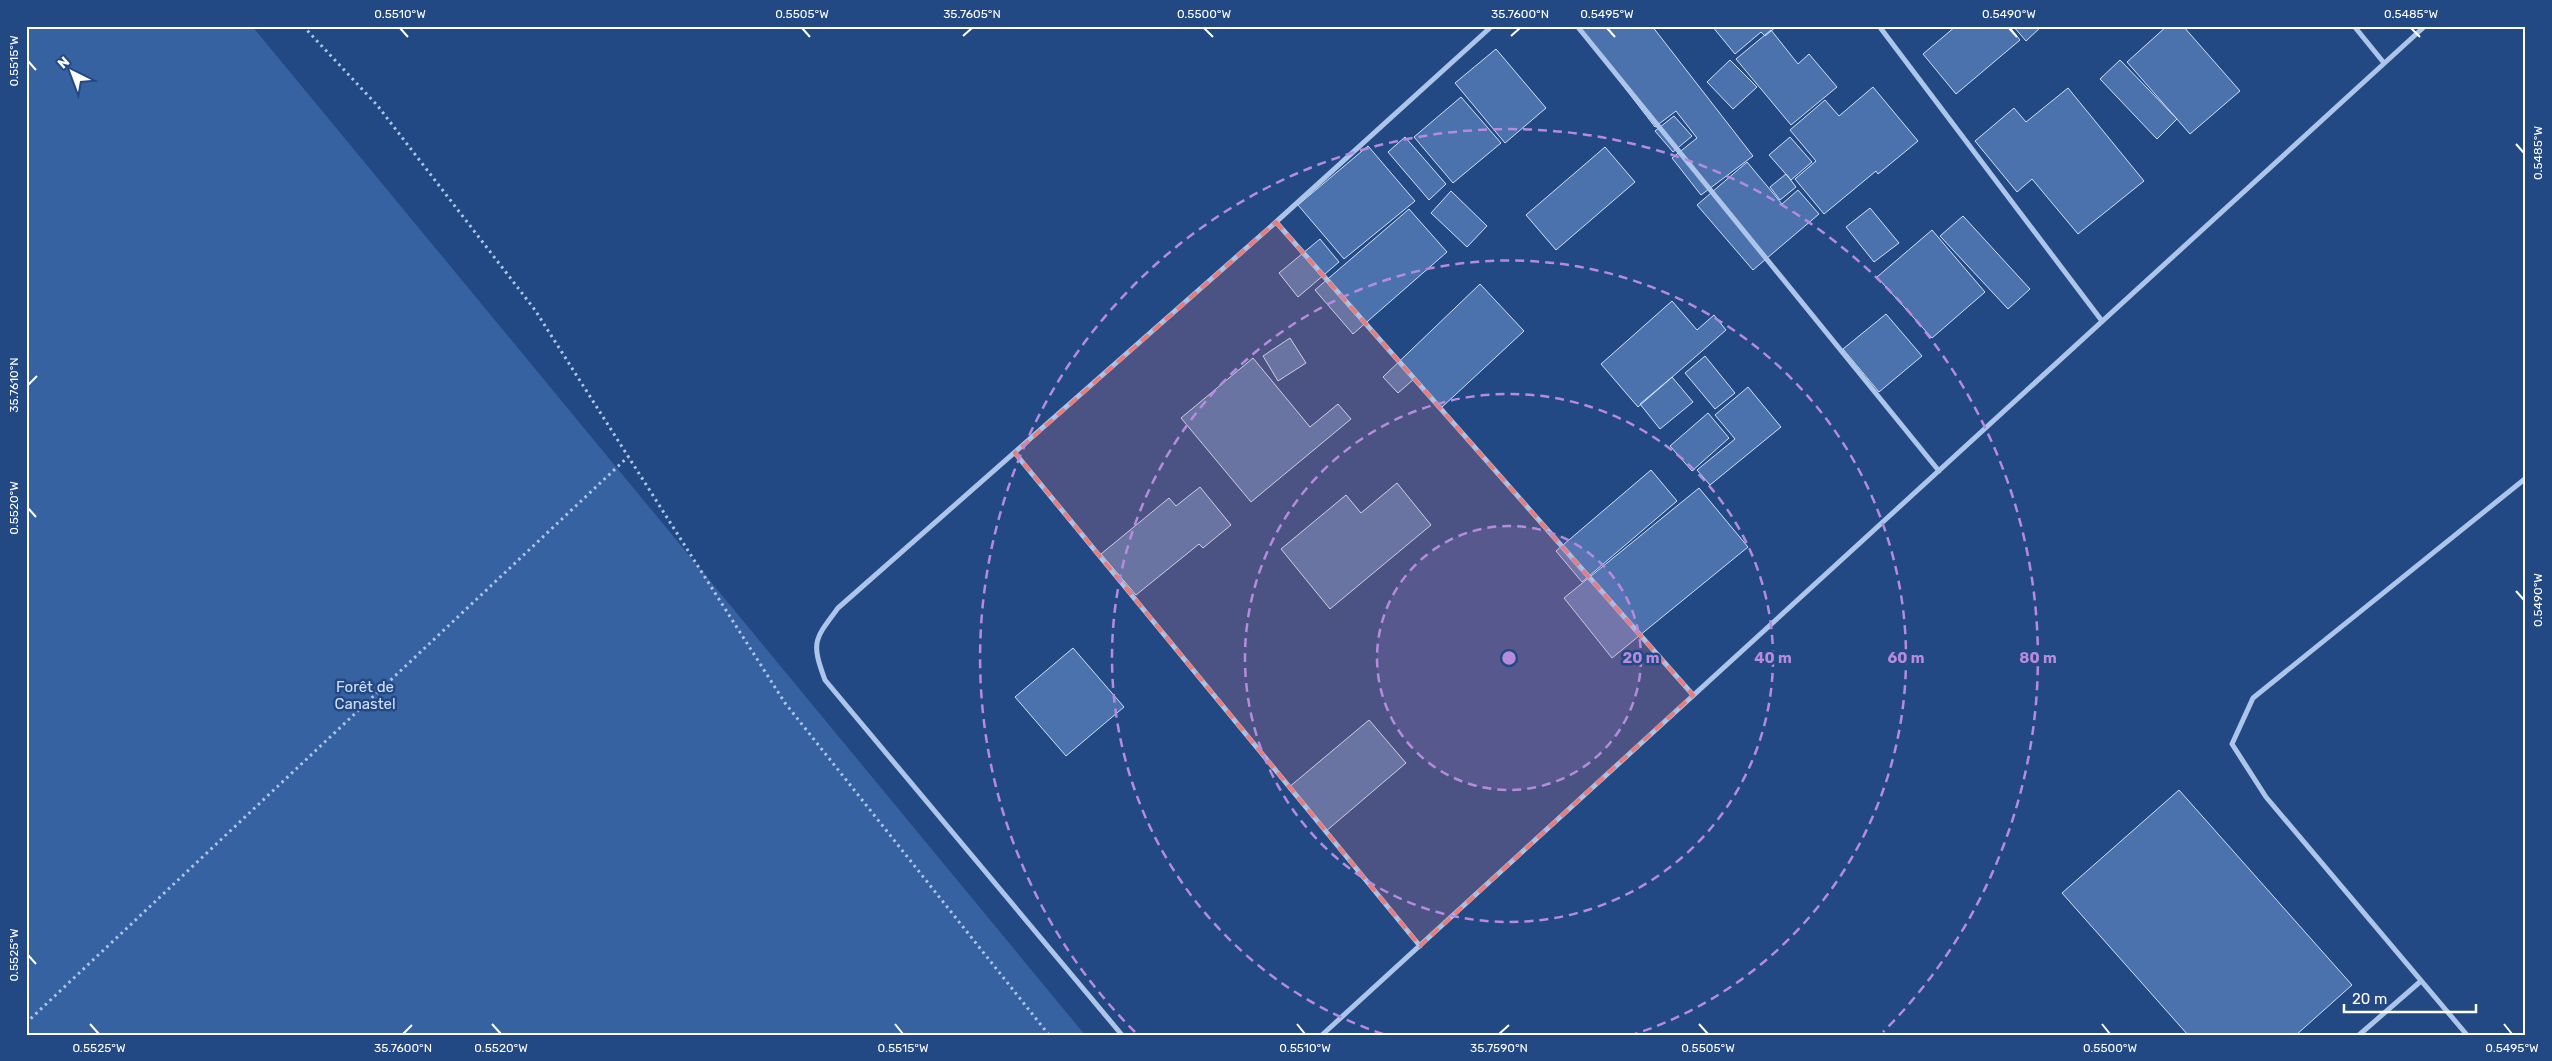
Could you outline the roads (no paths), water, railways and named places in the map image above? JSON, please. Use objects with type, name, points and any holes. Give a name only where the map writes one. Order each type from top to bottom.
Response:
[{"type":"street","points":[[1122,1035],[825,680],[816,654],[818,634],[838,608],[1276,222],[1492,26]]},
{"type":"street","points":[[1577,26],[1940,470]]},
{"type":"street","points":[[1879,26],[2102,321]]},
{"type":"street","points":[[2354,26],[2384,63]]},
{"type":"street","points":[[1322,1035],[2425,26]]},
{"type":"street","points":[[1276,222],[1693,695]]},
{"type":"street","points":[[1015,453],[1420,946]]},
{"type":"street","points":[[2467,1035],[2266,797],[2232,744],[2253,698],[2526,478]]},
{"type":"street","points":[[2359,1035],[2421,982]]},
{"type":"park label","name":"Forêt de Canastel","points":[[365,696]]}]
